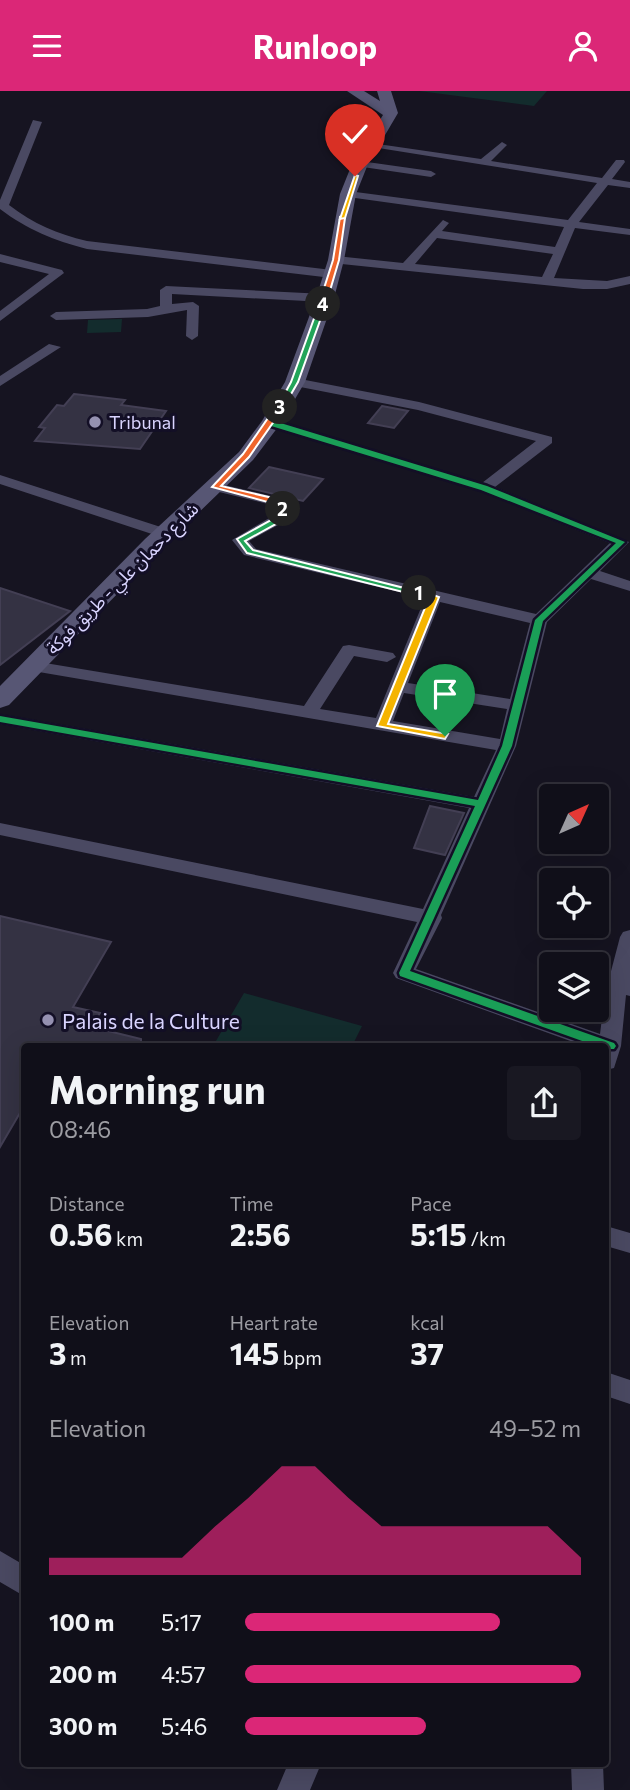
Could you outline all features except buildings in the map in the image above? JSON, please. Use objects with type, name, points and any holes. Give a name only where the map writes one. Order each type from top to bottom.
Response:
[{"type":"main road","points":[[354,91],[391,114]]},
{"type":"main road","points":[[384,91],[391,114]]},
{"type":"main road","name":"شارع دحمان علي - طريق فوكة","points":[[0,700],[164,533],[216,487],[246,456],[271,422],[295,382],[325,298],[348,194],[360,164],[371,145],[386,129],[391,114]]},
{"type":"street","points":[[37,122],[2,205],[27,224],[54,237],[88,245],[334,267],[406,267],[607,285],[630,280]]},
{"type":"street","points":[[371,145],[630,184]]},
{"type":"street","points":[[483,163],[502,145]]},
{"type":"street","points":[[547,281],[571,224],[620,162]]},
{"type":"street","points":[[360,164],[431,174]]},
{"type":"street","points":[[348,194],[630,232]]},
{"type":"street","points":[[406,267],[436,234],[453,208]]},
{"type":"street","points":[[436,234],[559,251]]},
{"type":"street","points":[[0,258],[58,273],[0,317]]},
{"type":"street","points":[[165,273],[166,308]]},
{"type":"street","points":[[166,290],[325,298]]},
{"type":"street","points":[[56,316],[148,313],[166,308],[193,306],[192,335]]},
{"type":"street","points":[[0,382],[54,347]]},
{"type":"street","points":[[295,382],[419,405],[547,440],[485,488]]},
{"type":"street","points":[[271,422],[485,488],[618,538],[621,542],[586,572],[539,620],[507,746],[432,918],[404,973],[580,1043]]},
{"type":"street","points":[[0,493],[8,482],[164,533]]},
{"type":"street","points":[[216,487],[283,503],[284,516],[240,540],[250,552],[539,620]]},
{"type":"street","points":[[586,572],[630,586]]},
{"type":"street","points":[[382,726],[435,597]]},
{"type":"street","points":[[309,713],[349,650],[387,657]]},
{"type":"street","points":[[33,666],[507,746]]},
{"type":"street","points":[[398,687],[517,705]]},
{"type":"street","points":[[0,719],[481,804]]},
{"type":"street","points":[[0,829],[432,918]]},
{"type":"street","points":[[609,1043],[611,1013],[624,986],[630,937]]},
{"type":"street","points":[[609,1237],[630,1243]]},
{"type":"street","points":[[609,1385],[630,1392]]},
{"type":"street","points":[[0,1565],[21,1580]]},
{"type":"street","points":[[587,1767],[588,1790]]},
{"type":"green space","points":[[419,91],[547,91],[534,106]]},
{"type":"green space","points":[[122,319],[121,332],[87,333],[88,320]]},
{"type":"green space","points":[[244,993],[362,1026],[354,1043],[215,1043]]},
{"type":"cycle path","points":[[271,423],[484,488],[621,542],[539,620],[507,746],[404,973],[602,1043]]},
{"type":"cycle path","points":[[0,719],[481,804]]},
{"type":"place","name":"Tribunal","points":[[95,422]]},
{"type":"place","name":"Palais de la Culture","points":[[48,1020]]},
{"type":"route","points":[[355,176],[343,214],[332,274],[295,382],[246,456],[216,487],[283,503],[284,516],[240,540],[250,552],[435,597],[382,726],[445,736]]}]
